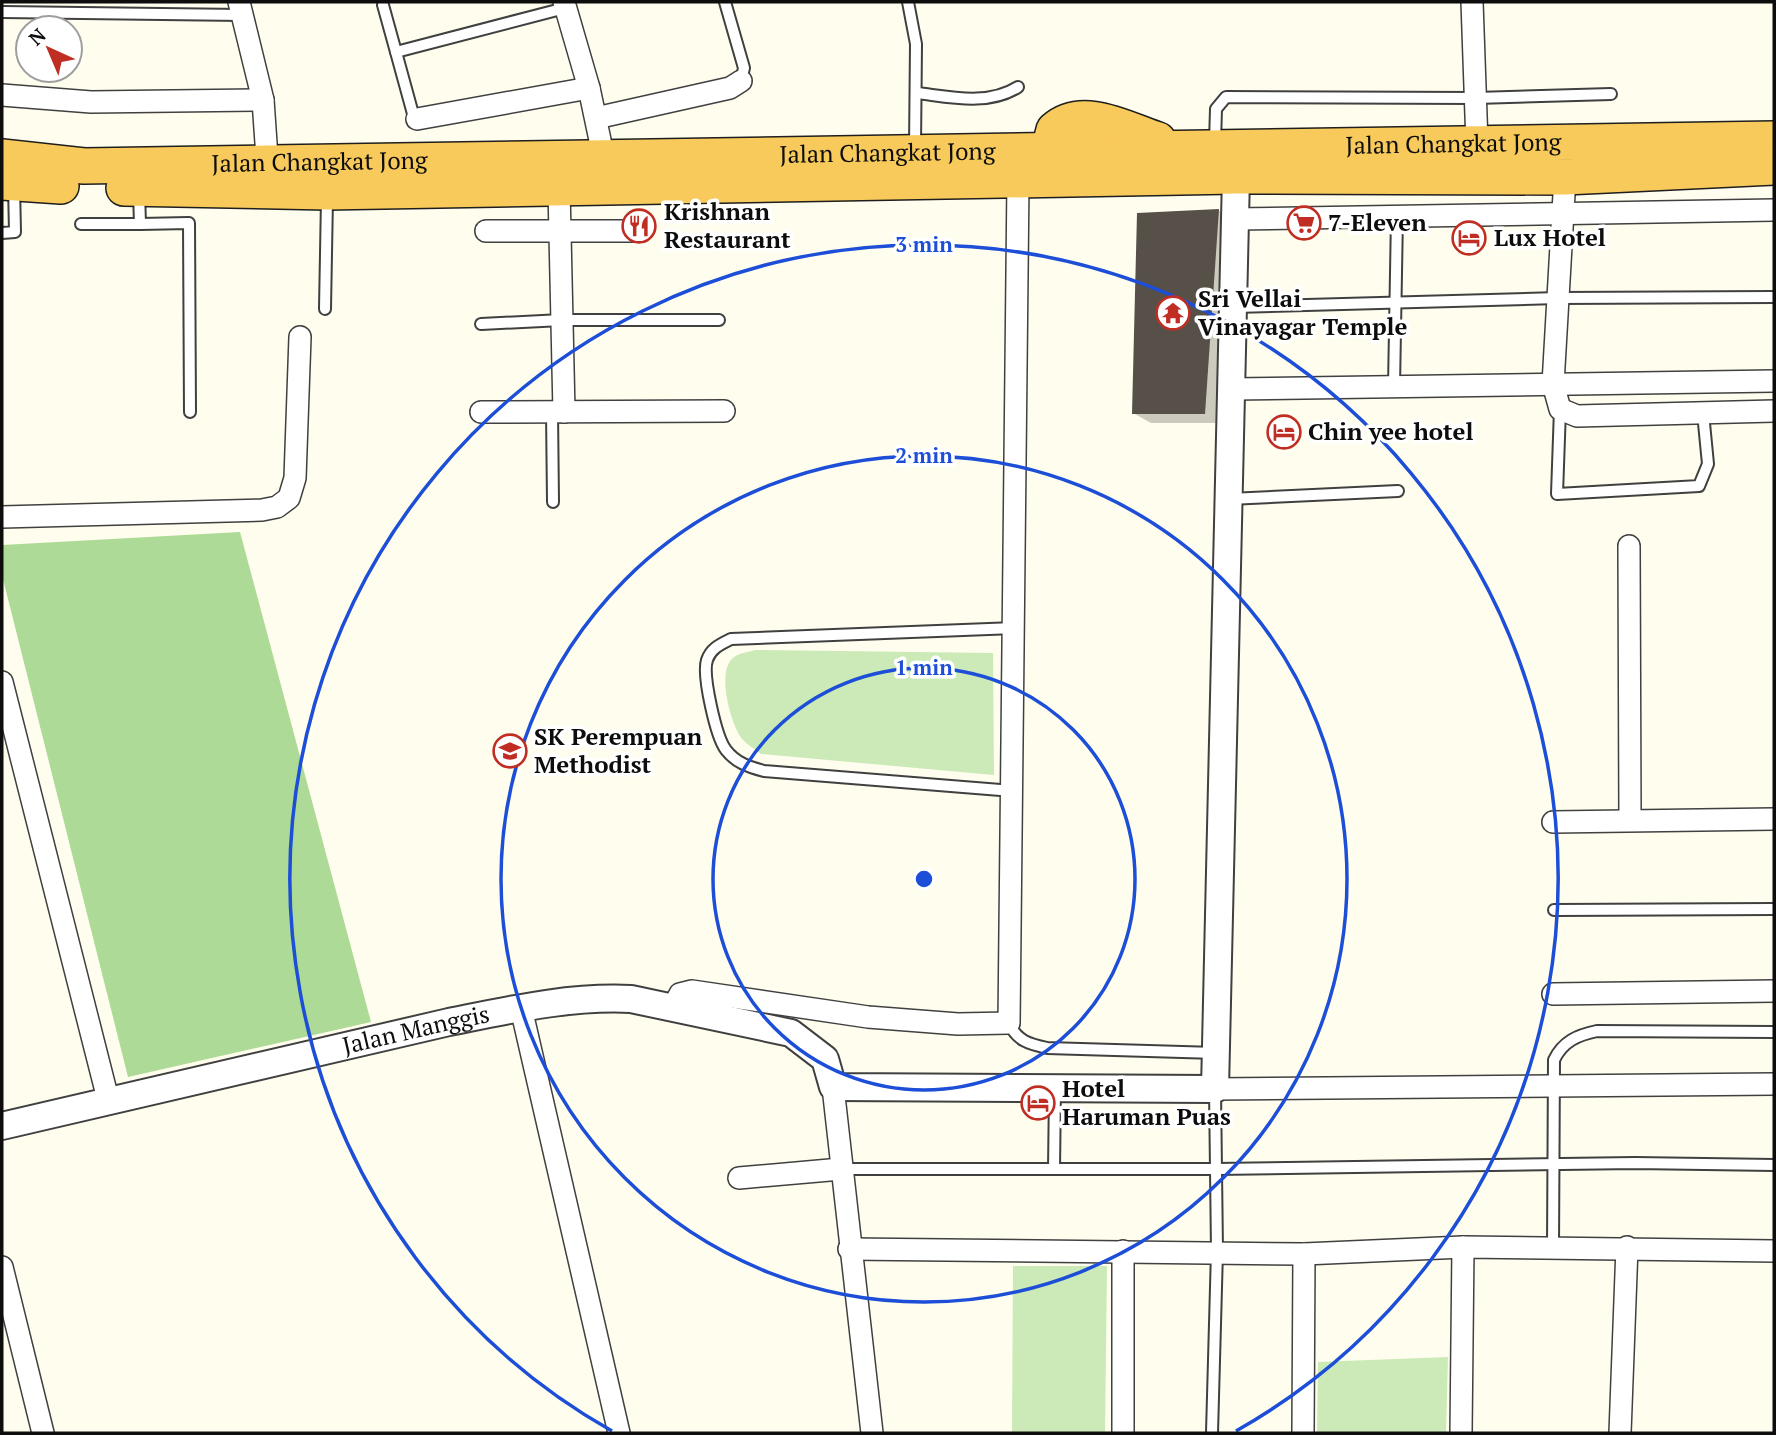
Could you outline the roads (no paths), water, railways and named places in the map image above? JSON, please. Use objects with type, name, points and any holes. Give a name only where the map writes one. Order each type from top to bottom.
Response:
[{"type":"highway","name":"Jalan Changkat Jong","points":[[6,174],[139,189],[268,178],[604,159],[1052,150],[1054,130],[1074,118],[1096,120],[1180,147],[1415,146],[1565,177],[1774,167]]},
{"type":"highway","name":"Jalan Changkat Jong","points":[[6,174],[84,166],[268,178],[327,192],[1236,176],[1774,139]]},
{"type":"highway","points":[[1052,150],[1060,162],[1070,167],[1117,178]]},
{"type":"street","points":[[1472,2],[1479,161]]},
{"type":"street","points":[[565,5],[589,88],[604,159]]},
{"type":"street","points":[[240,8],[263,100],[268,178]]},
{"type":"street","points":[[596,118],[730,88],[741,81]]},
{"type":"street","points":[[417,119],[589,88]]},
{"type":"street","points":[[2,95],[91,102],[263,100]]},
{"type":"street","points":[[1215,1089],[1236,176]]},
{"type":"street","points":[[1565,177],[1553,384],[1560,409],[1577,416],[1774,411]]},
{"type":"street","points":[[673,1007],[680,994],[692,991],[868,1017],[958,1024],[1009,1023],[1018,180]]},
{"type":"street","points":[[558,412],[562,320],[559,189]]},
{"type":"street","points":[[1235,219],[1774,210]]},
{"type":"street","points":[[486,231],[641,231]]},
{"type":"street","points":[[2,517],[262,510],[277,506],[289,498],[295,478],[300,337]]},
{"type":"street","points":[[1232,389],[1774,381]]},
{"type":"street","points":[[481,412],[724,411]]},
{"type":"street","points":[[1629,546],[1630,820]]},
{"type":"street","points":[[2,682],[109,1102]]},
{"type":"street","points":[[1553,822],[1774,819]]},
{"type":"street","points":[[1553,994],[1774,991]]},
{"type":"street","name":"Jalan Manggis","points":[[2,1126],[521,1008],[604,998],[631,999],[791,1033],[825,1059],[833,1087]]},
{"type":"street","points":[[521,1008],[619,1433]]},
{"type":"street","points":[[872,1433],[849,1249],[833,1087],[1215,1089],[1774,1084]]},
{"type":"street","points":[[739,1178],[841,1169]]},
{"type":"street","points":[[849,1249],[1304,1254],[1463,1247],[1627,1247],[1774,1251]]},
{"type":"street","points":[[1461,1433],[1463,1247]]},
{"type":"street","points":[[1620,1433],[1627,1247]]},
{"type":"street","points":[[1123,1251],[1123,1433]]},
{"type":"street","points":[[1303,1433],[1304,1254]]},
{"type":"street","points":[[2,1267],[43,1433]]},
{"type":"lane","points":[[725,2],[744,68],[741,81]]},
{"type":"lane","points":[[908,2],[916,44],[914,153]]},
{"type":"lane","points":[[383,5],[413,114],[417,119]]},
{"type":"lane","points":[[396,52],[565,5]]},
{"type":"lane","points":[[2,12],[240,8]]},
{"type":"lane","points":[[917,93],[982,98],[1004,96],[1018,87]]},
{"type":"lane","points":[[1215,147],[1216,109],[1226,97],[1476,98],[1611,94]]},
{"type":"lane","points":[[2,233],[15,232],[6,174]]},
{"type":"lane","points":[[139,189],[140,224]]},
{"type":"lane","points":[[325,309],[327,192]]},
{"type":"lane","points":[[1394,387],[1397,216]]},
{"type":"lane","points":[[81,224],[190,223],[190,412]]},
{"type":"lane","points":[[1234,307],[1558,298],[1774,297]]},
{"type":"lane","points":[[481,324],[562,320],[719,320]]},
{"type":"lane","points":[[1560,409],[1557,494],[1699,486],[1708,464],[1703,413]]},
{"type":"lane","points":[[553,502],[558,412]]},
{"type":"lane","points":[[1230,499],[1398,491]]},
{"type":"lane","points":[[1013,791],[764,771],[741,765],[727,752],[716,733],[706,662],[715,647],[731,639],[1015,628]]},
{"type":"lane","points":[[1554,911],[1774,909]]},
{"type":"lane","points":[[1009,1023],[1015,1035],[1028,1044],[1047,1048],[1216,1053]]},
{"type":"lane","points":[[1553,1247],[1554,1085],[1555,1060],[1559,1050],[1579,1034],[1597,1031],[1774,1032]]},
{"type":"lane","points":[[1054,1169],[1055,1088]]},
{"type":"lane","points":[[1212,1433],[1217,1251],[1215,1089]]},
{"type":"lane","points":[[841,1169],[1216,1169],[1554,1164],[1774,1166]]},
{"type":"place","name":"7-Eleven","points":[[1304,223]]},
{"type":"place","name":"Krishnan Restaurant","points":[[639,226]]},
{"type":"place","name":"Lux Hotel","points":[[1469,238]]},
{"type":"place","name":"Sri Vellai Vinayagar Temple","points":[[1173,313]]},
{"type":"place","name":"Chin yee hotel","points":[[1284,432]]},
{"type":"place","name":"SK Perempuan Methodist","points":[[510,751]]},
{"type":"place","name":"Hotel Haruman Puas","points":[[1038,1103]]}]
